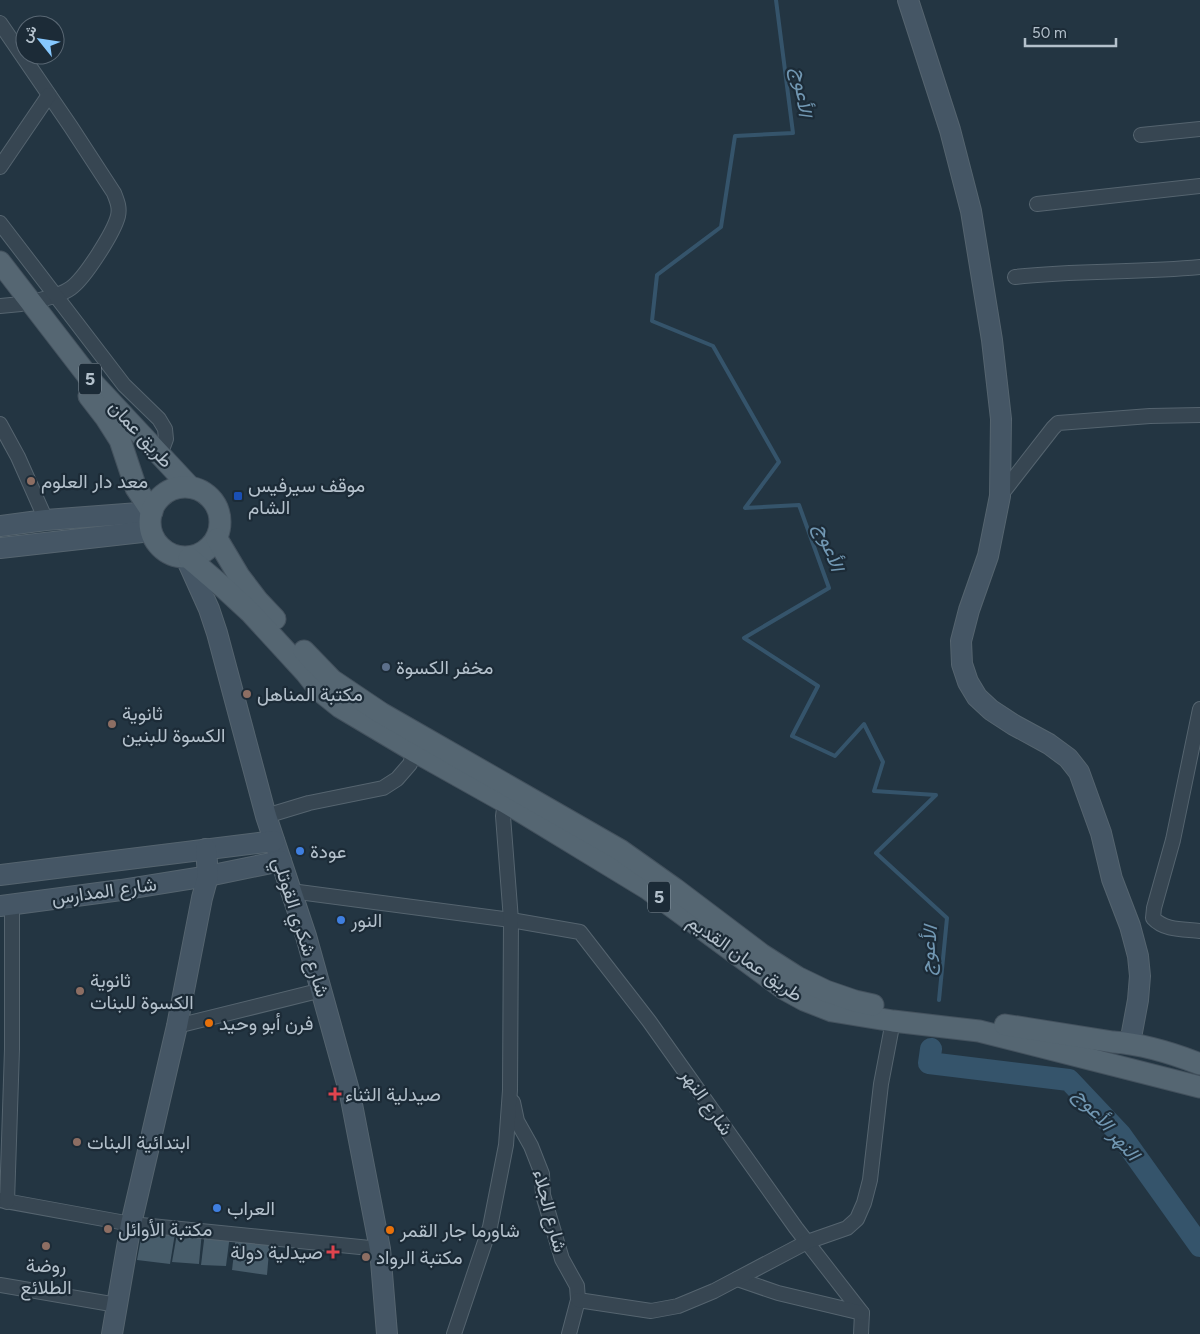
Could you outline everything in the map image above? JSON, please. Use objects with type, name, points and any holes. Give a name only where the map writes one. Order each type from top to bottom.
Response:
[{"type":"main road","name":"طريق عمان","points":[[0,262],[17,304],[190,487]]},
{"type":"main road","name":"طريق عمان","points":[[0,278],[17,304],[106,418],[120,440],[136,488],[151,522]]},
{"type":"main road","points":[[190,487],[201,490],[210,496],[217,506],[220,516],[220,528],[217,538],[210,548],[201,554],[187,558],[174,556],[164,551],[156,542],[151,522],[157,501],[166,492],[190,487]]},
{"type":"main road","name":"طريق عمان القديم","points":[[217,538],[239,576],[258,601],[332,680],[381,713],[620,850],[761,954],[796,977],[826,991],[855,1001],[1113,1042],[1130,1043],[1170,1052],[1200,1064]]},
{"type":"main road","name":"طريق عمان القديم","points":[[187,558],[250,612],[320,691],[340,707],[505,802],[648,889],[784,989],[804,1000],[832,1010],[893,1021],[979,1031],[1200,1086]]},
{"type":"street","points":[[908,0],[950,130],[971,211],[992,340],[1001,419],[1000,496],[988,556],[969,610],[961,641],[962,664],[972,690],[991,710],[1049,744],[1068,758],[1079,772],[1101,833],[1112,879],[1130,926],[1138,956],[1140,976],[1138,1000],[1130,1043]]},
{"type":"street","points":[[0,23],[114,193],[119,205],[118,216],[108,238],[83,276],[71,288],[55,296],[17,304]]},
{"type":"street","points":[[0,167],[49,95]]},
{"type":"street","points":[[1142,135],[1200,130]]},
{"type":"street","points":[[1037,204],[1200,186]]},
{"type":"street","points":[[0,224],[129,391],[159,419],[165,429],[166,439],[160,455]]},
{"type":"street","points":[[1015,277],[1200,267]]},
{"type":"street","points":[[111,402],[129,391]]},
{"type":"street","points":[[1000,496],[1058,423],[1200,415]]},
{"type":"street","points":[[0,424],[18,457],[46,520]]},
{"type":"street","points":[[0,526],[46,520],[151,522]]},
{"type":"street","points":[[0,548],[151,522]]},
{"type":"street","name":"شارع شكري القوتلي","points":[[187,558],[217,633],[266,816],[322,990],[350,1094],[380,1249],[387,1334]]},
{"type":"street","points":[[1200,709],[1173,840],[1154,908],[1154,918],[1158,924],[1165,927],[1200,931]]},
{"type":"street","points":[[266,816],[309,803],[383,788],[397,779],[410,764],[414,751]]},
{"type":"street","points":[[454,1334],[490,1227],[506,1145],[510,1090],[511,920],[504,816],[505,802]]},
{"type":"street","name":"شارع المدارس","points":[[0,875],[274,841]]},
{"type":"street","points":[[112,1334],[131,1224],[177,1026],[208,876],[206,849]]},
{"type":"street","name":"شارع المدارس","points":[[6,905],[121,890],[208,876],[281,861]]},
{"type":"street","name":"شارع النهر","points":[[291,891],[511,920],[580,932],[649,1021],[807,1242],[862,1313]]},
{"type":"street","points":[[6,905],[12,1049],[4,1201],[131,1224],[380,1249]]},
{"type":"street","points":[[177,1026],[322,990]]},
{"type":"street","points":[[578,1300],[651,1311],[678,1306],[714,1291],[807,1242],[847,1228],[857,1219],[864,1203],[870,1180],[881,1084],[893,1021]]},
{"type":"street","name":"شارع الجلاء","points":[[510,1090],[517,1121],[531,1146],[542,1174],[543,1195],[562,1259],[577,1286],[578,1300],[569,1334]]},
{"type":"street","points":[[737,1279],[778,1293],[862,1313],[861,1334]]},
{"type":"street","points":[[0,1285],[117,1305]]},
{"type":"building","points":[[144,1223],[176,1227],[170,1264],[137,1260]]},
{"type":"building","points":[[178,1228],[202,1231],[199,1264],[172,1262]]},
{"type":"building","points":[[205,1232],[230,1235],[226,1266],[201,1265]]},
{"type":"building","points":[[236,1236],[270,1240],[267,1275],[232,1270]]},
{"type":"waterway","name":"الأعوج","points":[[776,0],[793,133],[735,136],[721,227],[657,275],[652,321],[713,346],[779,462],[745,508],[799,505],[829,588],[744,638],[818,686],[792,736],[835,756],[864,724],[883,762],[874,791],[936,795],[876,853],[947,918],[939,1000]]},
{"type":"waterway","name":"النهر الأعوج","points":[[931,1049],[929,1063],[1069,1080],[1120,1134],[1200,1246]]},
{"type":"place","name":"معد دار العلوم","points":[[31,481]]},
{"type":"place","name":"موقف سيرفيس الشام","points":[[238,496]]},
{"type":"place","name":"مخفر الكسوة","points":[[386,667]]},
{"type":"place","name":"مكتبة المناهل","points":[[247,694]]},
{"type":"place","name":"ثانوية الكسوة للبنين","points":[[112,724]]},
{"type":"place","name":"عودة","points":[[300,851]]},
{"type":"place","name":"النور","points":[[341,920]]},
{"type":"place","name":"ثانوية الكسوة للبنات","points":[[80,991]]},
{"type":"place","name":"فرن أبو وحيد","points":[[209,1023]]},
{"type":"place","name":"صيدلية الثناء","points":[[335,1094]]},
{"type":"place","name":"ابتدائية البنات","points":[[77,1142]]},
{"type":"place","name":"العراب","points":[[217,1208]]},
{"type":"place","name":"مكتبة الأوائل","points":[[108,1229]]},
{"type":"place","name":"شاورما جار القمر","points":[[390,1230]]},
{"type":"place","name":"روضة الطلائع","points":[[46,1246]]},
{"type":"place","name":"صيدلية دولة","points":[[333,1252]]},
{"type":"place","name":"مكتبة الرواد","points":[[366,1257]]}]
